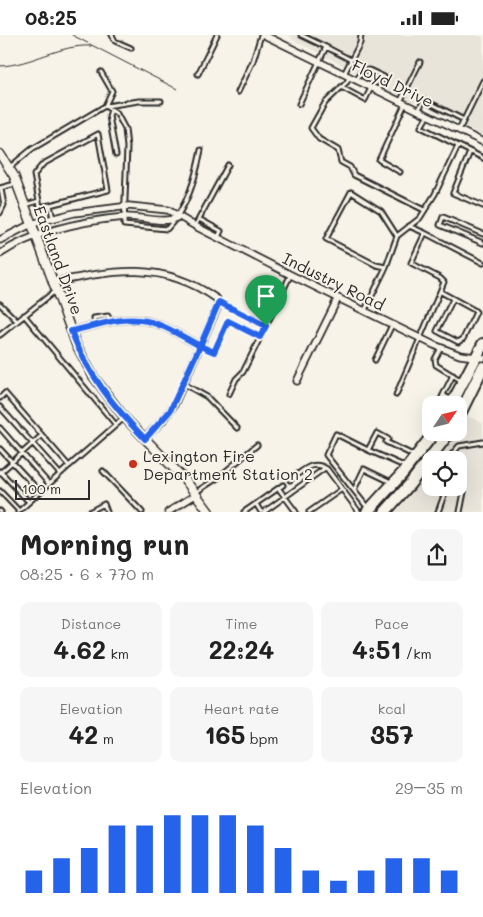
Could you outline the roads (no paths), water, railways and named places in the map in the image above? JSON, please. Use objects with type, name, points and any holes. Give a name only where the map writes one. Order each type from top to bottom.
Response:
[{"type":"highway","points":[[456,396],[480,358],[483,344]]},
{"type":"highway","points":[[468,398],[483,367]]},
{"type":"highway","points":[[365,511],[394,483],[428,441]]},
{"type":"highway","points":[[436,451],[443,441]]},
{"type":"highway","points":[[385,512],[422,470]]},
{"type":"street","name":"Floyd Drive","points":[[262,35],[277,38],[318,62],[483,142]]},
{"type":"street","name":"Eastland Drive","points":[[0,155],[10,168],[71,331],[93,376],[125,418],[197,493],[209,512]]},
{"type":"street","name":"Industry Road","points":[[1,237],[31,224],[126,206],[168,210],[290,275],[440,348],[460,355],[480,358]]},
{"type":"street","points":[[0,254],[35,235],[51,230],[124,217],[146,217],[171,221],[178,217]]},
{"type":"street","points":[[54,287],[120,270],[146,271],[184,281],[216,297],[219,302],[184,384],[170,411],[145,439]]},
{"type":"street","points":[[297,381],[338,298]]},
{"type":"street","points":[[71,331],[134,319],[146,321],[200,346]]},
{"type":"street","points":[[168,512],[197,493]]},
{"type":"lane","points":[[112,35],[115,41],[131,48]]},
{"type":"lane","points":[[198,74],[217,35]]},
{"type":"lane","points":[[238,92],[253,61],[262,35]]},
{"type":"lane","points":[[301,35],[351,61]]},
{"type":"lane","points":[[361,35],[360,43],[341,87],[325,103],[311,128],[319,139],[338,150],[341,162],[350,167],[354,175],[424,210]]},
{"type":"lane","points":[[299,103],[326,47]]},
{"type":"lane","points":[[400,172],[380,160],[420,62]]},
{"type":"lane","points":[[341,87],[365,100],[384,77],[369,70],[362,71],[356,81]]},
{"type":"lane","points":[[101,72],[112,91],[105,106]]},
{"type":"lane","points":[[459,130],[483,81]]},
{"type":"lane","points":[[418,111],[424,100],[464,120]]},
{"type":"lane","points":[[10,168],[32,149],[105,106],[139,101],[161,101]]},
{"type":"lane","points":[[105,106],[117,114],[125,129],[128,147],[126,206],[122,222],[126,225],[165,230],[178,217],[192,191],[201,150]]},
{"type":"lane","points":[[110,110],[109,116],[116,155]]},
{"type":"lane","points":[[428,115],[421,127],[483,158]]},
{"type":"lane","points":[[98,133],[108,190],[40,207],[39,201],[34,175],[44,163],[98,133]]},
{"type":"lane","points":[[364,311],[386,267],[398,236],[420,218],[435,194],[458,146]]},
{"type":"lane","points":[[470,152],[453,193],[483,206]]},
{"type":"lane","points":[[195,226],[228,165]]},
{"type":"lane","points":[[0,213],[4,205],[1,188],[16,183]]},
{"type":"lane","points":[[386,267],[376,265],[326,239],[351,192],[381,211],[398,236]]},
{"type":"lane","points":[[24,205],[39,201]]},
{"type":"lane","points":[[50,205],[53,219]]},
{"type":"lane","points":[[483,234],[443,217],[440,225],[483,243]]},
{"type":"lane","points":[[199,219],[221,231],[218,238]]},
{"type":"lane","points":[[409,226],[483,263]]},
{"type":"lane","points":[[396,395],[422,339],[422,332],[444,282],[411,263],[426,233]]},
{"type":"lane","points":[[229,394],[236,379],[244,372],[290,275]]},
{"type":"lane","points":[[0,335],[54,287]]},
{"type":"lane","points":[[440,292],[453,299],[476,312],[463,339],[458,342],[437,331],[453,299]]},
{"type":"lane","points":[[219,302],[266,326]]},
{"type":"lane","points":[[0,304],[17,321]]},
{"type":"lane","points":[[24,315],[116,425]]},
{"type":"lane","points":[[200,346],[214,352],[228,321],[260,337]]},
{"type":"lane","points":[[375,360],[392,325]]},
{"type":"lane","points":[[440,348],[434,363],[464,382]]},
{"type":"lane","points":[[443,395],[453,375]]},
{"type":"lane","points":[[184,384],[207,397],[237,428]]},
{"type":"lane","points":[[0,398],[6,393],[69,466]]},
{"type":"lane","points":[[0,407],[60,474]]},
{"type":"lane","points":[[0,491],[18,512],[125,418]]},
{"type":"lane","points":[[0,428],[49,484]]},
{"type":"lane","points":[[368,449],[377,433],[388,439],[386,442],[416,456]]},
{"type":"lane","points":[[365,511],[354,490],[326,455],[336,434],[408,467]]},
{"type":"lane","points":[[29,502],[0,472],[42,435]]},
{"type":"lane","points":[[455,451],[459,446],[483,442]]},
{"type":"lane","points":[[197,493],[257,445]]},
{"type":"lane","points":[[0,449],[40,492]]},
{"type":"lane","points":[[290,480],[312,465],[320,465],[365,511]]},
{"type":"lane","points":[[256,504],[263,512],[325,468]]},
{"type":"lane","points":[[354,490],[364,469],[386,477],[394,483]]},
{"type":"lane","points":[[103,471],[142,512]]},
{"type":"lane","points":[[244,512],[283,485]]},
{"type":"lane","points":[[279,489],[296,512]]},
{"type":"lane","points":[[308,512],[342,489]]},
{"type":"lane","points":[[438,512],[444,496]]},
{"type":"lane","points":[[460,512],[463,496]]},
{"type":"lane","points":[[89,512],[104,504],[107,512]]},
{"type":"railway","points":[[72,35],[177,89]]},
{"type":"railway","points":[[0,66],[12,65],[68,48],[91,46]]},
{"type":"place","name":"Lexington Fire Department Station 2","points":[[133,464]]}]
